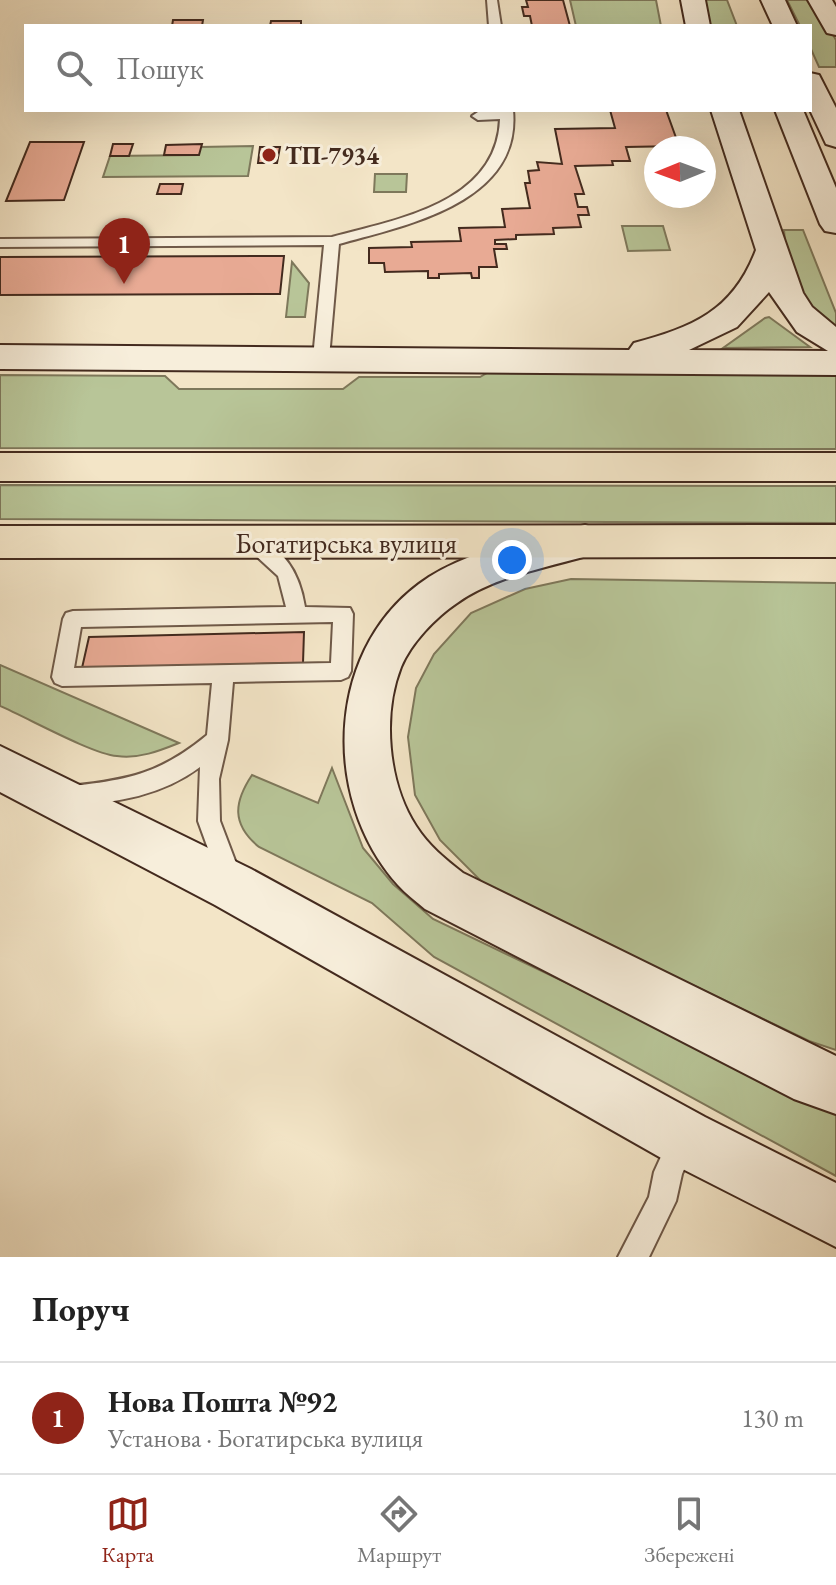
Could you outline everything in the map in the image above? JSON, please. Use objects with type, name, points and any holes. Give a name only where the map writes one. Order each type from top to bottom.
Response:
[{"type":"main road","points":[[693,0],[698,24]]},
{"type":"main road","points":[[773,0],[784,24]]},
{"type":"main road","points":[[820,0],[836,28]]},
{"type":"main road","points":[[812,85],[836,138]]},
{"type":"main road","points":[[726,112],[772,250],[782,290],[794,311],[814,330],[836,342]]},
{"type":"main road","points":[[790,112],[836,224]]},
{"type":"main road","points":[[608,359],[664,347],[721,323],[756,291],[772,250]]},
{"type":"main road","points":[[0,357],[836,363]]},
{"type":"main road","points":[[0,467],[836,467]]},
{"type":"main road","points":[[585,541],[482,572],[442,590],[410,621],[379,665],[366,724],[371,775],[386,822],[412,864],[444,891],[815,1078],[836,1085]]},
{"type":"main road","name":"Богатирська вулиця","points":[[0,542],[836,541]]},
{"type":"main road","points":[[0,768],[233,887],[684,1138],[836,1216]]},
{"type":"lane","points":[[492,0],[495,24]]},
{"type":"lane","points":[[0,243],[332,241],[413,219],[452,204],[484,178],[504,153],[507,113],[478,116]]},
{"type":"lane","points":[[321,358],[332,241]]},
{"type":"lane","points":[[252,544],[275,556],[292,579],[297,615]]},
{"type":"lane","points":[[343,614],[341,671],[62,677],[73,619],[297,615],[343,614]]},
{"type":"lane","points":[[223,673],[217,740],[208,779],[209,821],[233,887]]},
{"type":"lane","points":[[55,797],[123,792],[157,783],[192,762],[217,740]]},
{"type":"lane","points":[[633,1257],[662,1201],[668,1172],[684,1138]]},
{"type":"green space","points":[[570,0],[656,0],[661,24],[576,24]]},
{"type":"green space","points":[[703,0],[727,0],[736,24],[708,24]]},
{"type":"green space","points":[[787,0],[812,0],[836,40],[836,67],[819,67],[812,51],[812,24],[799,24]]},
{"type":"green space","points":[[253,146],[248,176],[103,177],[110,156],[198,155],[200,147]]},
{"type":"green space","points":[[375,174],[407,174],[406,192],[374,192]]},
{"type":"green space","points":[[622,226],[663,226],[670,250],[628,251]]},
{"type":"green space","points":[[784,230],[803,230],[836,313],[836,333],[819,324],[788,273]]},
{"type":"green space","points":[[292,262],[309,283],[305,317],[286,317]]},
{"type":"green space","points":[[769,317],[810,347],[723,348],[765,318]]},
{"type":"green space","points":[[492,370],[836,372],[836,449],[0,448],[0,375],[165,376],[179,389],[343,389],[359,377],[480,377]]},
{"type":"green space","points":[[0,485],[836,486],[836,523],[0,519]]},
{"type":"green space","points":[[571,579],[836,583],[836,1050],[809,1041],[485,885],[440,840],[415,795],[408,737],[416,688],[434,654],[471,613],[525,589]]},
{"type":"green space","points":[[0,665],[179,743],[149,754],[125,757],[106,754],[76,742],[0,706]]},
{"type":"green space","points":[[332,768],[363,848],[393,884],[433,919],[836,1112],[836,1176],[434,957],[372,903],[259,847],[250,838],[238,812],[242,794],[252,775],[318,803]]},
{"type":"building","points":[[526,0],[563,0],[569,24],[532,24],[530,16],[524,16],[522,7],[528,7]]},
{"type":"building","points":[[173,20],[203,20],[202,24],[172,24]]},
{"type":"building","points":[[271,21],[301,21],[301,24],[270,24]]},
{"type":"building","points":[[611,112],[667,112],[675,136],[644,136],[644,147],[626,147],[630,161],[612,161],[613,165],[575,166],[584,194],[575,194],[578,207],[587,207],[589,215],[578,215],[581,227],[553,228],[554,234],[516,235],[516,239],[495,240],[495,244],[506,244],[507,249],[494,249],[497,267],[479,267],[479,278],[472,278],[471,273],[439,274],[439,278],[428,278],[428,271],[385,272],[384,263],[369,263],[369,248],[412,247],[411,242],[461,241],[459,228],[505,227],[502,209],[530,208],[525,183],[530,183],[528,171],[539,170],[537,162],[562,164],[555,129],[615,128]]},
{"type":"building","points":[[30,142],[84,142],[64,200],[6,201]]},
{"type":"building","points":[[113,144],[133,144],[129,156],[110,156]]},
{"type":"building","points":[[202,144],[199,155],[164,155],[166,145]]},
{"type":"building","name":"ТП-7934","points":[[260,147],[280,147],[277,163],[258,163]]},
{"type":"building","points":[[160,184],[183,184],[181,194],[157,194]]},
{"type":"building","points":[[284,256],[280,294],[0,295],[0,257]]},
{"type":"building","points":[[304,632],[303,663],[82,668],[89,637]]},
{"type":"place","name":"ТП-7934","points":[[269,155]]},
{"type":"place","name":"Нова Пошта №92","points":[[124,284]]}]
